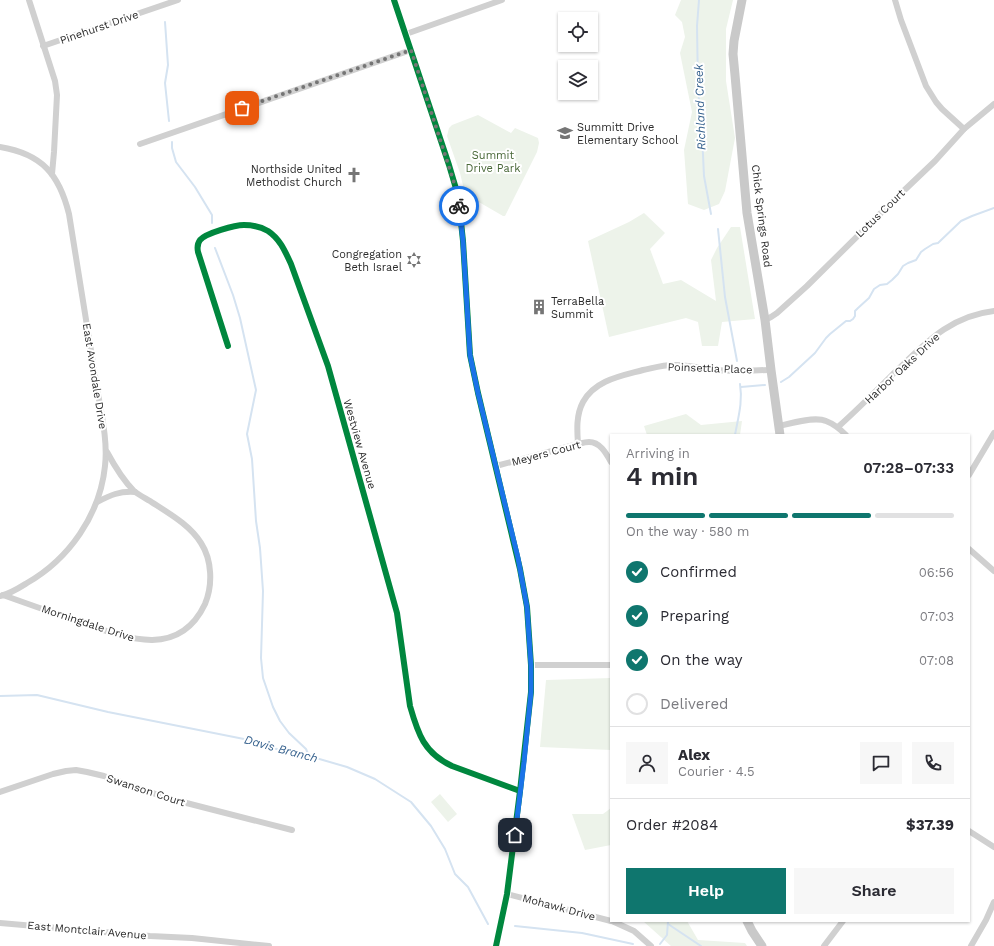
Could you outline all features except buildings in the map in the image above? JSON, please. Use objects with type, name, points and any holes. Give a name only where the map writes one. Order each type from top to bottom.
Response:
[{"type":"street","points":[[29,0],[55,81],[57,95],[52,174]]},
{"type":"street","name":"Pinehurst Drive","points":[[44,46],[178,0]]},
{"type":"street","points":[[394,0],[457,192],[463,241],[470,355],[518,558],[527,607],[531,666],[531,692],[507,894],[496,946]]},
{"type":"street","points":[[406,34],[502,0]]},
{"type":"street","name":"Chick Springs Road","points":[[742,0],[734,41],[734,61],[747,213],[765,320],[780,431]]},
{"type":"street","points":[[895,0],[926,86],[942,109],[964,129]]},
{"type":"street","points":[[140,144],[411,50]]},
{"type":"street","name":"Lotus Court","points":[[765,320],[777,313],[807,286],[935,160],[964,129],[994,104]]},
{"type":"street","name":"East Avondale Drive","points":[[0,147],[21,152],[39,162],[52,174],[63,194],[69,214],[106,450],[104,474],[97,502],[80,535],[59,560],[48,570],[32,581],[2,596]]},
{"type":"street","name":"Westview Avenue","points":[[228,346],[197,246],[199,241],[204,238],[233,226],[244,225],[260,228],[275,237],[284,248],[328,366],[397,614],[410,706],[423,741],[434,755],[442,761],[520,791]]},
{"type":"street","name":"Harbor Oaks Drive","points":[[838,427],[938,332],[964,318],[994,311]]},
{"type":"street","name":"Poinsettia Place","points":[[578,444],[578,416],[582,403],[596,387],[606,381],[660,366],[673,365],[717,370],[771,370]]},
{"type":"street","points":[[780,431],[798,422],[826,420],[838,427],[845,434]]},
{"type":"street","points":[[970,473],[994,433]]},
{"type":"street","name":"Meyers Court","points":[[496,466],[590,442],[600,446],[610,460]]},
{"type":"street","name":"Morningdale Drive","points":[[2,596],[133,639],[165,639],[182,631],[196,618],[205,602],[209,588],[210,577],[205,550],[188,527],[135,492],[114,465],[106,450]]},
{"type":"street","points":[[97,502],[117,493],[125,491],[135,492]]},
{"type":"street","points":[[970,550],[994,571]]},
{"type":"street","points":[[531,666],[610,665]]},
{"type":"street","name":"Swanson Court","points":[[0,792],[53,774],[76,770],[104,776],[167,798],[292,830]]},
{"type":"street","points":[[970,832],[994,847]]},
{"type":"street","name":"Mohawk Drive","points":[[507,894],[610,921]]},
{"type":"street","points":[[971,946],[986,920],[994,902]]},
{"type":"street","name":"Mohawk Drive","points":[[616,922],[634,931],[652,946]]},
{"type":"street","points":[[748,922],[762,946]]},
{"type":"street","points":[[824,946],[842,922]]},
{"type":"street","name":"East Montclair Avenue","points":[[0,923],[269,946]]},
{"type":"green space","points":[[681,0],[733,0],[726,29],[726,81],[735,138],[725,191],[719,204],[704,210],[688,204],[684,150],[692,112],[680,53],[685,37],[682,22],[675,15]]},
{"type":"green space","name":"Summit Drive Park","points":[[478,115],[511,133],[515,128],[538,138],[539,143],[537,152],[505,216],[465,194],[460,173],[447,136],[449,128],[452,125]]},
{"type":"green space","points":[[644,213],[665,233],[650,249],[663,284],[681,280],[716,301],[711,260],[731,227],[740,227],[755,319],[722,322],[718,346],[702,346],[698,322],[686,318],[609,337],[588,241],[629,222]]},
{"type":"green space","points":[[686,414],[701,425],[742,421],[740,434],[647,434],[644,426]]},
{"type":"green space","points":[[610,678],[610,750],[540,747],[546,680]]},
{"type":"green space","points":[[440,794],[457,814],[448,822],[431,802]]},
{"type":"green space","points":[[610,809],[610,845],[585,850],[572,814],[603,814]]},
{"type":"green space","points":[[644,922],[688,922],[698,940],[745,943],[747,946],[671,946]]},
{"type":"waterway","name":"Richland Creek","points":[[699,0],[697,26],[698,88],[704,176],[711,214]]},
{"type":"waterway","points":[[165,22],[168,65],[165,83],[169,121]]},
{"type":"waterway","points":[[172,142],[176,162],[195,187],[212,215],[212,223]]},
{"type":"waterway","points":[[781,382],[789,377],[815,353],[830,334],[846,321],[853,319],[855,316],[855,311],[869,298],[874,289],[880,285],[887,284],[898,274],[903,266],[916,260],[921,252],[933,244],[938,243],[961,221],[994,208]]},
{"type":"waterway","name":"Richland Creek","points":[[718,229],[725,297],[737,361]]},
{"type":"waterway","points":[[215,248],[240,318],[256,390],[247,434],[252,459],[263,591],[261,658],[263,678],[273,707],[280,721],[289,733],[306,749],[309,756]]},
{"type":"waterway","name":"Richland Creek","points":[[735,434],[741,404],[740,384]]},
{"type":"waterway","points":[[741,387],[765,385]]},
{"type":"waterway","name":"Davis Branch","points":[[0,696],[37,695],[108,712],[249,740],[289,753],[309,756],[347,767],[375,779],[411,802],[431,826],[445,849],[455,874],[468,887],[488,924]]},
{"type":"waterway","points":[[660,944],[667,935],[668,922]]},
{"type":"waterway","name":"Richland Creek","points":[[668,924],[701,946]]},
{"type":"waterway","name":"Davis Branch","points":[[515,926],[582,933],[633,944]]},
{"type":"cycle path","points":[[394,0],[457,192],[463,241],[470,355],[520,569],[527,607],[531,665],[531,692],[507,894],[496,946]]},
{"type":"cycle path","points":[[228,346],[197,247],[203,237],[221,230],[240,225],[256,226],[272,234],[284,250],[291,264],[328,366],[397,613],[410,706],[419,734],[429,749],[442,761],[520,791]]},
{"type":"way so far","points":[[242,108],[411,50],[457,192],[459,206]]},
{"type":"place","name":"Summitt Drive Elementary School","points":[[565,133]]},
{"type":"place","name":"Northside United Methodist Church","points":[[354,175]]},
{"type":"place","name":"Congregation Beth Israel","points":[[414,260]]},
{"type":"place","name":"TerraBella Summit","points":[[539,307]]},
{"type":"route","points":[[459,206],[463,241],[470,355],[518,558],[527,607],[531,666],[531,692],[515,835]]}]
